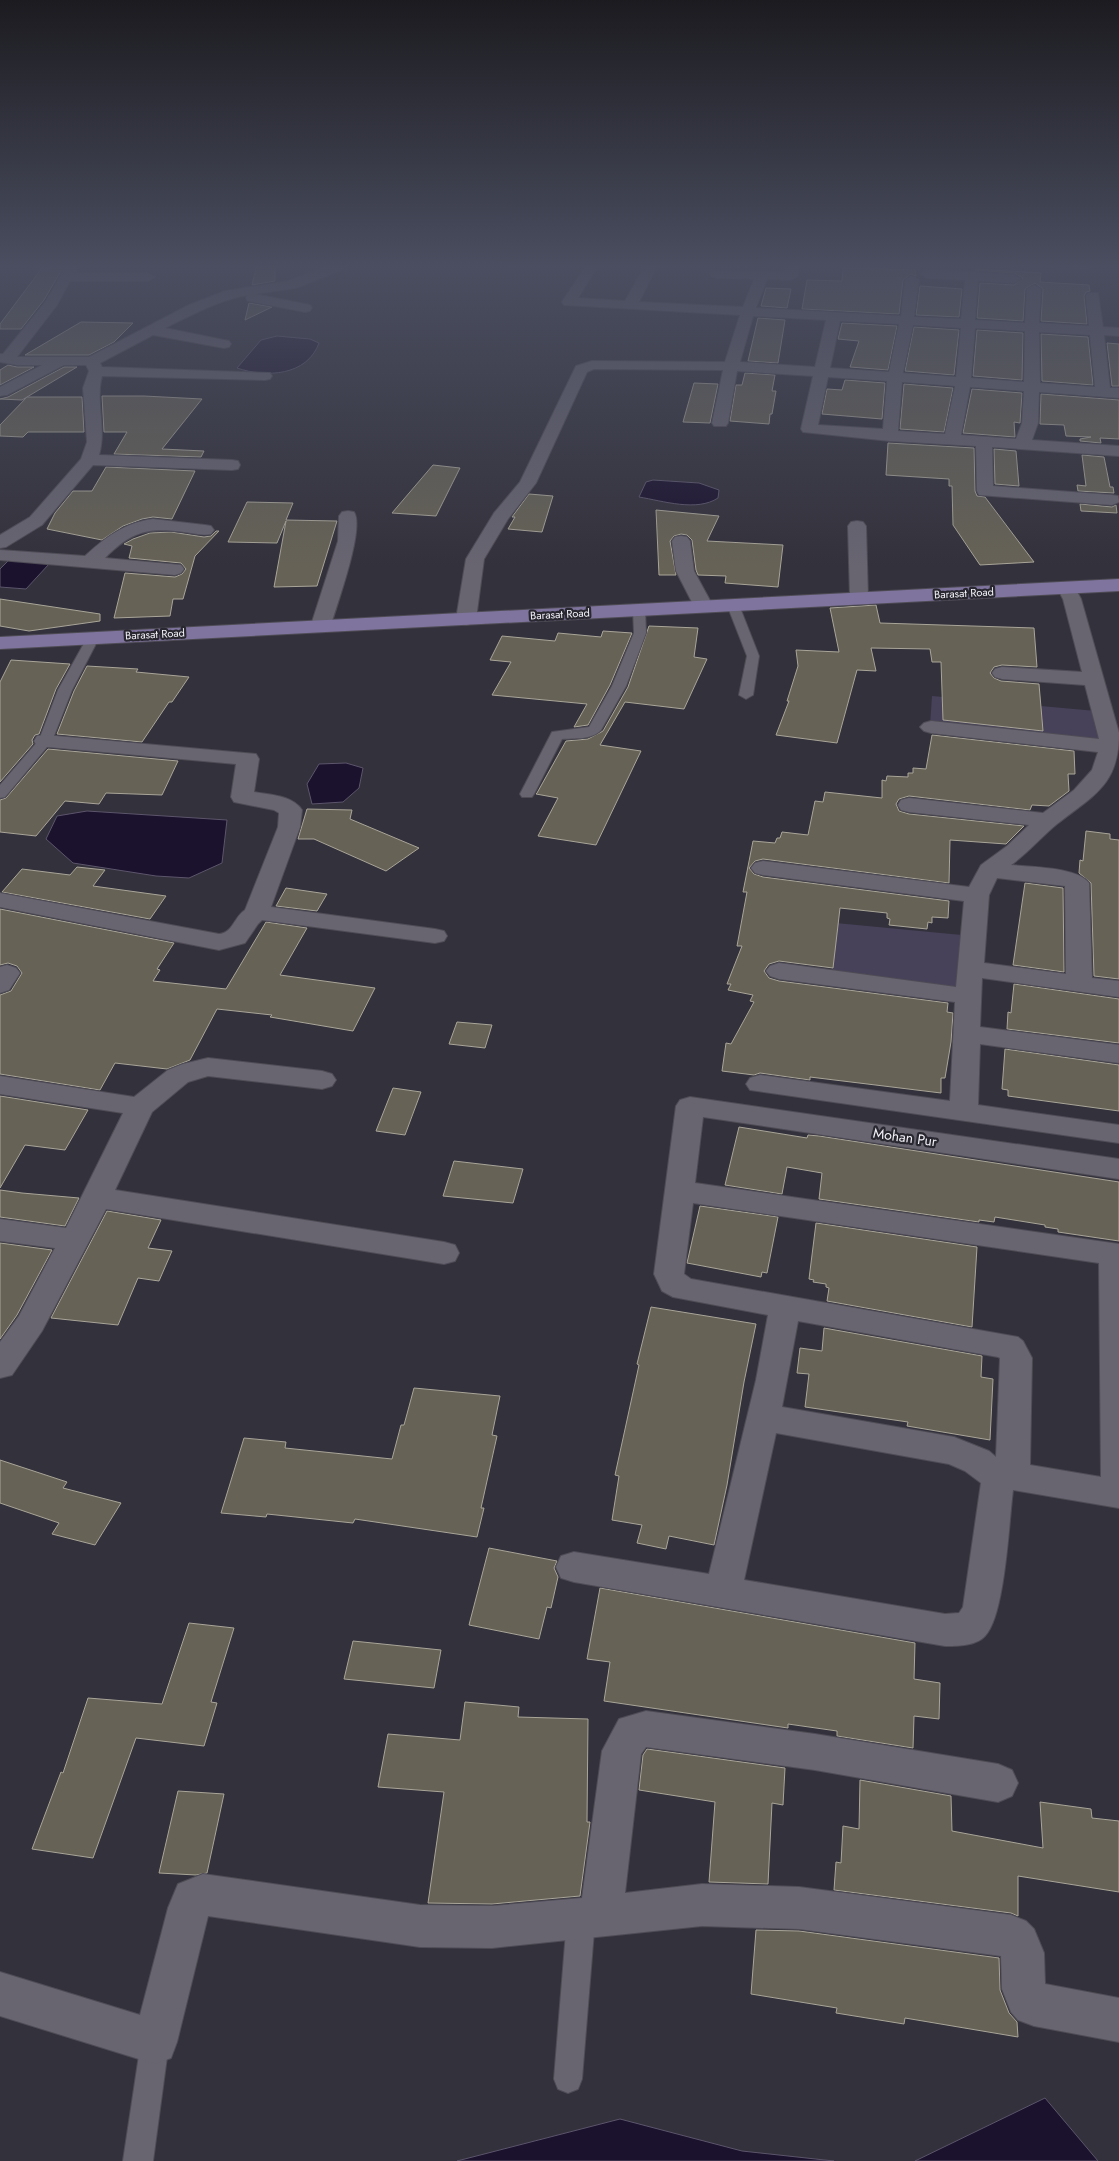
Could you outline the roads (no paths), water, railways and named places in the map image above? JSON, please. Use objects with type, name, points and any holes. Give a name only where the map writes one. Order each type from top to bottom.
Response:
[{"type":"main road","name":"Barasat Road","points":[[0,643],[1119,585]]},
{"type":"street","points":[[2,392],[55,365]]},
{"type":"street","points":[[87,365],[265,376]]},
{"type":"street","points":[[466,619],[475,559],[500,517],[528,483],[582,369],[592,365],[731,366],[1119,393]]},
{"type":"street","points":[[824,365],[810,429],[1119,451]]},
{"type":"street","points":[[890,436],[898,365]]},
{"type":"street","points":[[952,440],[963,365]]},
{"type":"street","points":[[1022,444],[1030,423],[1032,365]]},
{"type":"street","points":[[1100,365],[1103,392]]},
{"type":"street","points":[[0,543],[36,521],[89,460],[95,442],[91,388],[94,366]]},
{"type":"street","points":[[720,423],[731,366]]},
{"type":"street","points":[[984,442],[985,491],[1112,500]]},
{"type":"street","points":[[89,460],[232,465]]},
{"type":"street","points":[[321,626],[347,541],[348,516]]},
{"type":"street","points":[[89,563],[112,539],[131,528],[148,524],[164,524],[205,530]]},
{"type":"street","points":[[858,526],[858,598]]},
{"type":"street","points":[[681,540],[685,571],[704,606]]},
{"type":"street","points":[[0,555],[174,569]]},
{"type":"street","points":[[964,1111],[968,996],[977,895],[989,870],[1015,851],[1048,820],[1082,795],[1102,772],[1113,740],[1093,679],[1072,599],[1066,588]]},
{"type":"street","points":[[1002,673],[1093,679]]},
{"type":"street","points":[[931,727],[1113,740]]},
{"type":"street","points":[[45,741],[248,759],[242,797],[281,804],[291,810],[292,813],[289,827],[256,914]]},
{"type":"street","points":[[909,804],[1048,820]]},
{"type":"street","points":[[763,868],[977,895]]},
{"type":"street","points":[[989,870],[1070,879],[1077,883],[1079,984]]},
{"type":"street","points":[[0,900],[66,910],[94,918],[219,942],[228,942],[239,938],[248,918],[262,913],[435,936]]},
{"type":"street","points":[[971,969],[1119,989]]},
{"type":"street","points":[[779,971],[968,996]]},
{"type":"street","points":[[968,1034],[1119,1054]]},
{"type":"street","points":[[0,1366],[31,1323],[97,1197],[140,1107],[178,1076],[192,1070],[225,1068],[322,1080]]},
{"type":"street","points":[[760,1084],[1119,1134]]},
{"type":"street","points":[[0,1085],[140,1107]]},
{"type":"street","name":"Mohan Pur","points":[[680,1191],[690,1106],[1119,1169]]},
{"type":"street","points":[[574,1567],[945,1630],[966,1630],[975,1623],[981,1607],[996,1487],[1007,1478],[1016,1358],[1012,1350],[1007,1346],[684,1288],[673,1283],[669,1274],[680,1191],[1116,1255],[1119,1494],[1007,1478],[977,1460],[954,1451],[763,1417]]},
{"type":"street","points":[[97,1197],[444,1253]]},
{"type":"street","points":[[0,1230],[75,1240]]},
{"type":"street","points":[[722,1592],[772,1380],[785,1306]]},
{"type":"street","points":[[591,1918],[622,1751],[633,1732],[646,1729],[814,1752],[998,1783]]},
{"type":"street","points":[[0,1994],[155,2042],[189,1908],[193,1899],[203,1895],[420,1926],[492,1927],[702,1905],[799,1908],[1011,1936],[1020,1943],[1024,1955],[1023,1989],[1026,1998],[1034,2004],[1119,2020]]},
{"type":"lane","points":[[733,605],[753,656],[746,695]]},
{"type":"lane","points":[[527,794],[557,735],[587,733],[594,730],[619,686],[640,634],[639,610]]},
{"type":"lane","points":[[0,794],[45,741],[65,690],[94,638]]},
{"type":"lane","points":[[568,2080],[591,1918]]},
{"type":"lane","points":[[138,2161],[155,2042]]}]
